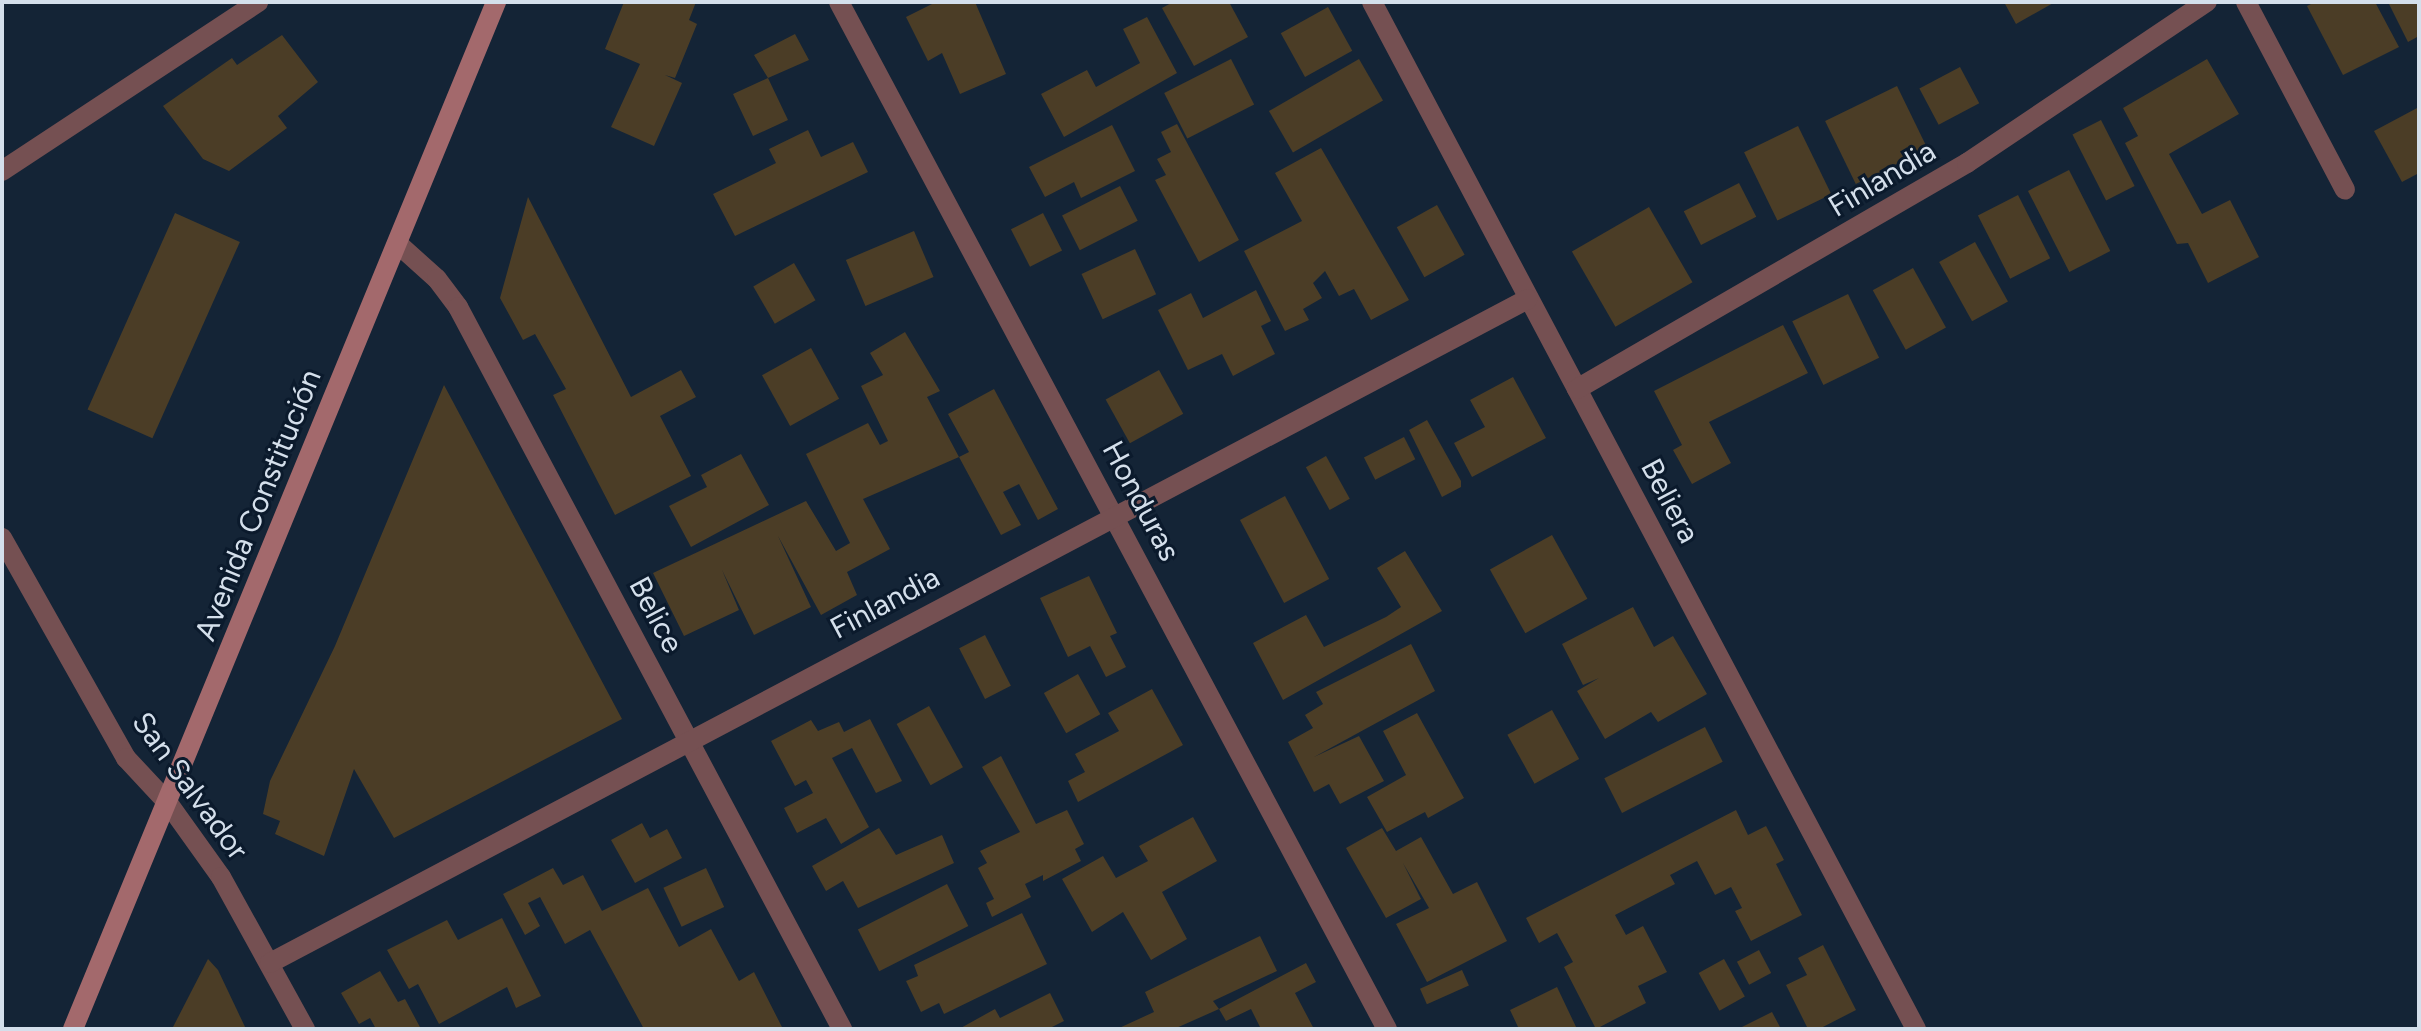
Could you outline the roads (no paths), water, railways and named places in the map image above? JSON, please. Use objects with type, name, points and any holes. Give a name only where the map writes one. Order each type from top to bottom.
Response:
[{"type":"main road","name":"Avenida Constitución","points":[[73,1029],[496,2]]},
{"type":"street","points":[[2,171],[258,2]]},
{"type":"street","name":"Honduras","points":[[839,2],[1115,514],[1387,1029]]},
{"type":"street","name":"Beliera","points":[[1372,2],[1916,1029]]},
{"type":"street","name":"Finlandia","points":[[1577,389],[1967,163],[2207,2]]},
{"type":"street","points":[[2246,2],[2345,190]]},
{"type":"street","name":"Belice","points":[[398,244],[437,279],[458,307],[842,1029]]},
{"type":"street","name":"Finlandia","points":[[270,963],[1115,514],[1528,299]]},
{"type":"street","name":"San Salvador","points":[[2,538],[10,572],[126,758],[168,803],[221,877],[305,1029]]}]
